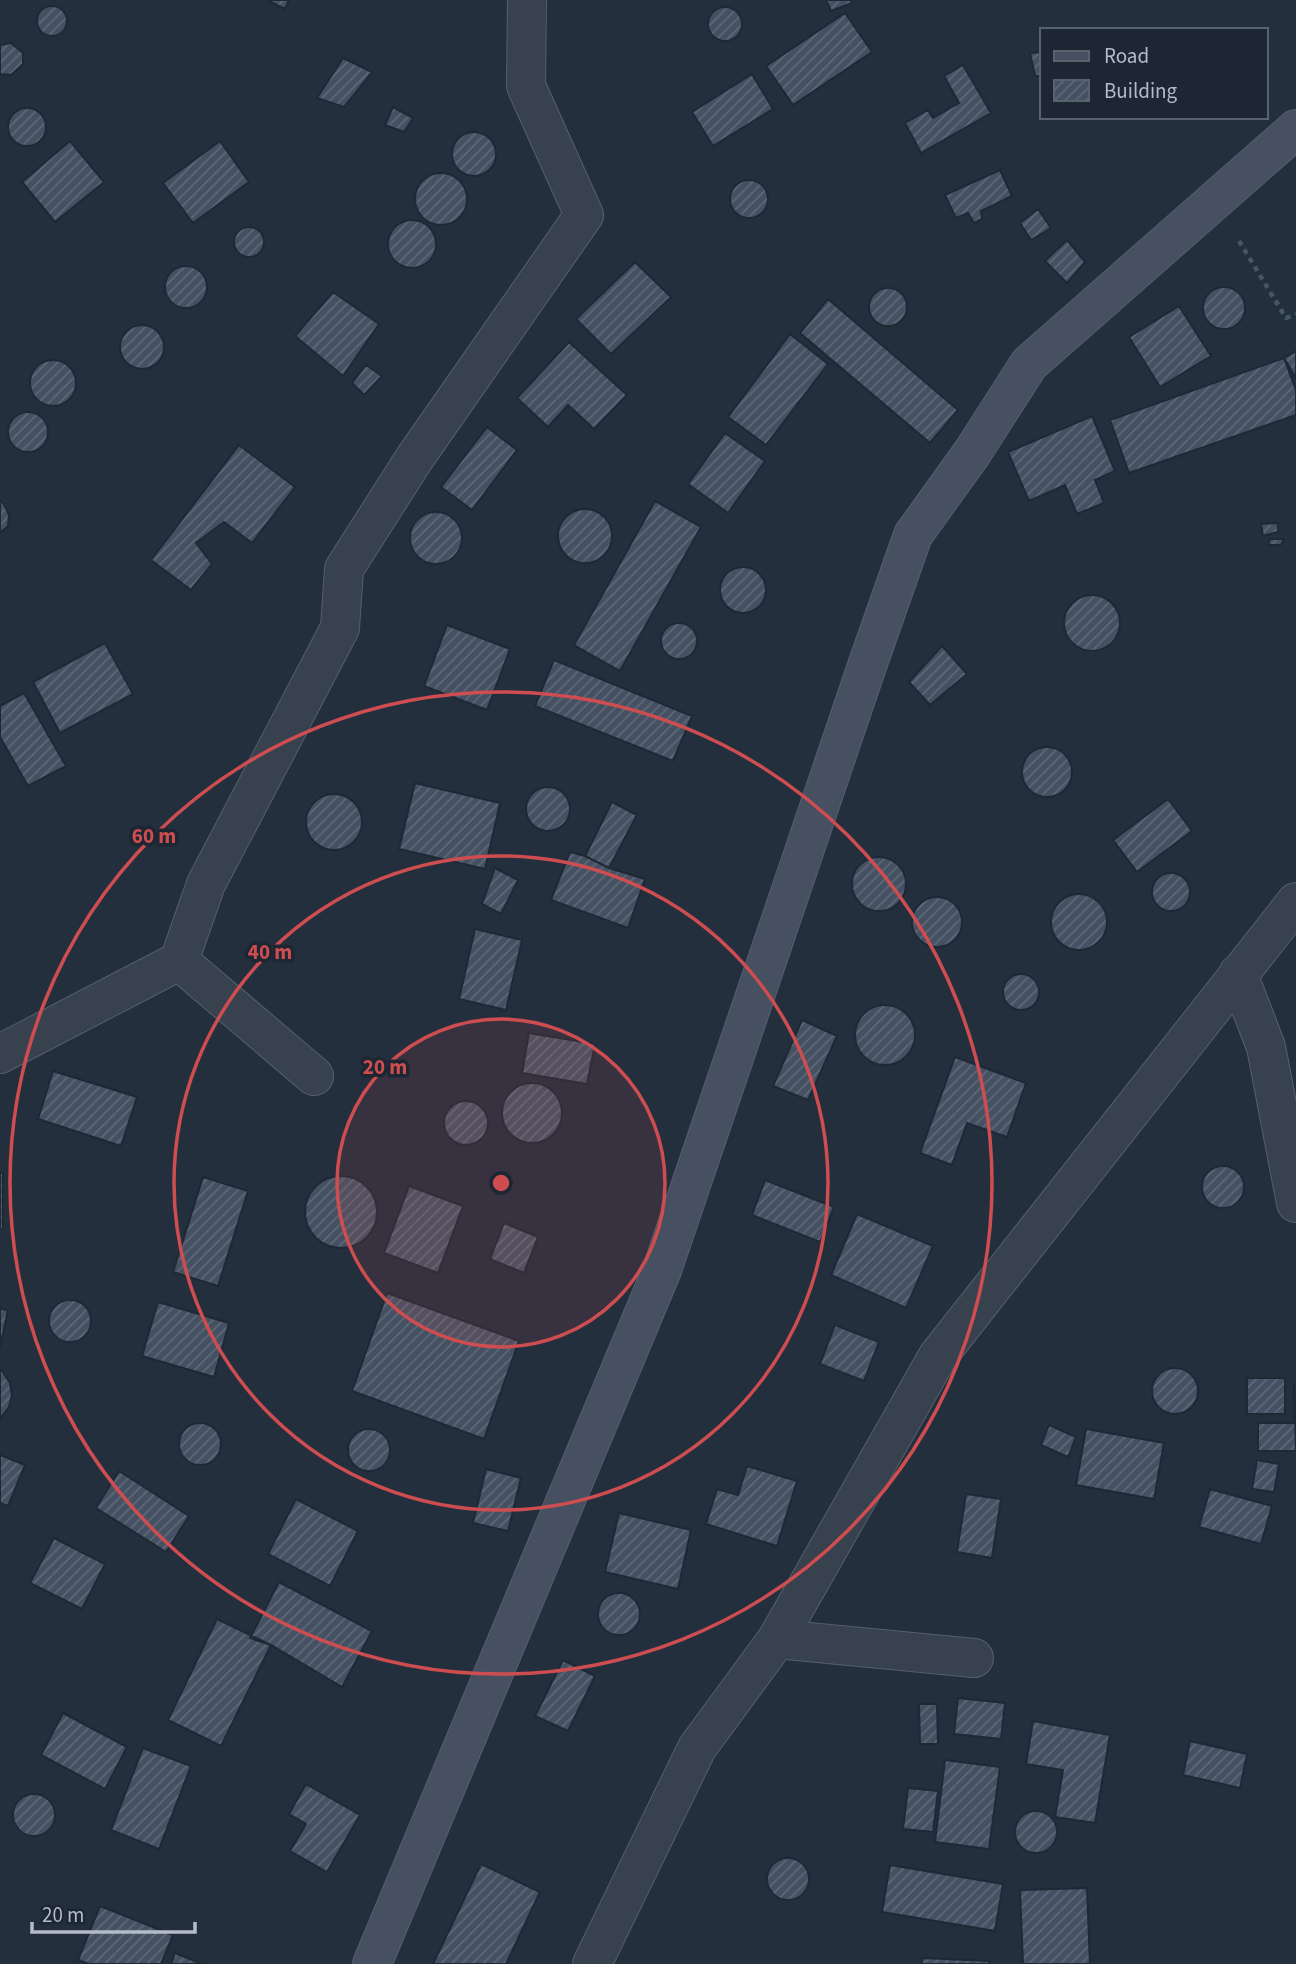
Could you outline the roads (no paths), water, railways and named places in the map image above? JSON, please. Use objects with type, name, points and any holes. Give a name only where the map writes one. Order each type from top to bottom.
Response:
[{"type":"street","points":[[0,1054],[179,961],[206,884],[340,628],[344,569],[414,459],[584,215],[526,86],[527,0]]},
{"type":"street","points":[[372,1964],[662,1270],[913,536],[972,453],[1028,365],[1296,129]]},
{"type":"street","points":[[592,1964],[697,1748],[777,1639],[938,1356],[1296,902]]},
{"type":"street","points":[[1238,974],[1296,944]]},
{"type":"street","points":[[179,961],[314,1076]]},
{"type":"street","points":[[1238,974],[1266,1047],[1296,1203]]},
{"type":"street","points":[[777,1639],[974,1658]]}]
